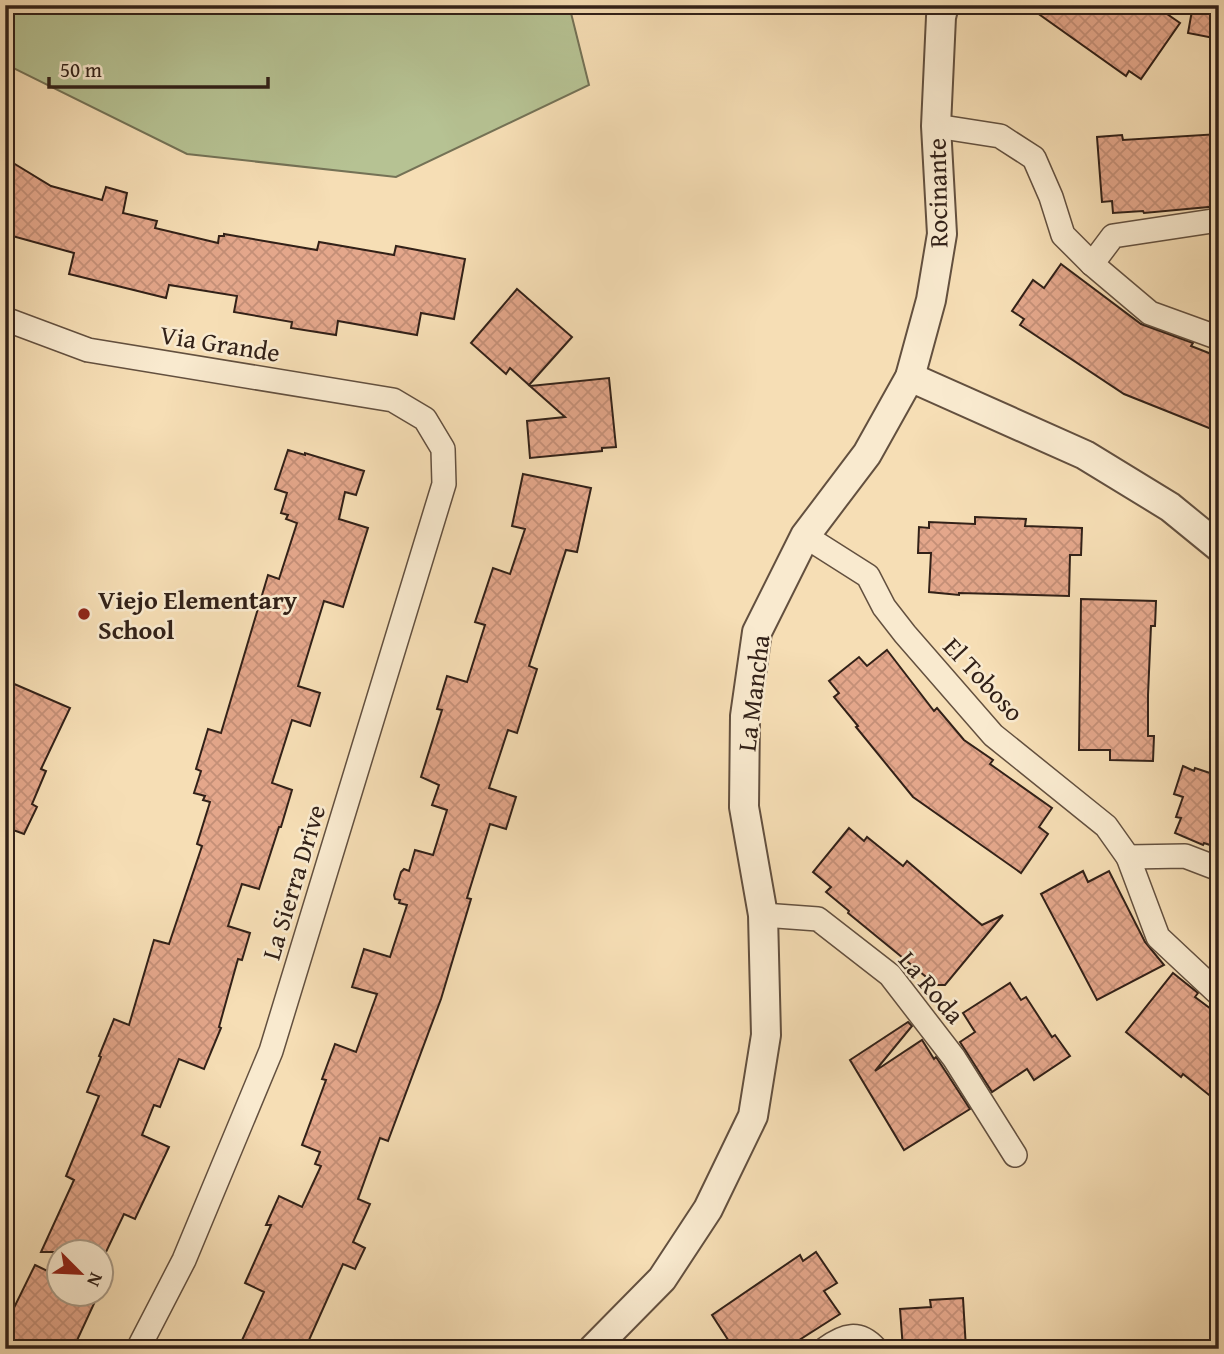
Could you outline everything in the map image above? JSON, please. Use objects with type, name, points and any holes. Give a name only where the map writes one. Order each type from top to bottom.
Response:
[{"type":"street","name":"Rocinante","points":[[909,377],[931,300],[942,234],[936,126],[944,5]]},
{"type":"street","points":[[936,126],[1000,136],[1034,158],[1051,197],[1063,235],[1092,264],[1150,313],[1219,338]]},
{"type":"street","points":[[1092,264],[1113,236],[1219,220]]},
{"type":"street","name":"Via Grande","points":[[5,319],[88,350],[393,400],[425,419]]},
{"type":"street","points":[[909,377],[1085,455],[1170,507],[1219,547]]},
{"type":"street","name":"La Mancha","points":[[593,1349],[662,1279],[708,1209],[753,1116],[766,1035],[763,915],[744,807],[745,716],[757,632],[805,536],[867,454],[909,377]]},
{"type":"street","name":"La Sierra Drive","points":[[138,1349],[184,1260],[271,1051],[444,484],[443,449],[425,419]]},
{"type":"street","name":"El Toboso","points":[[805,536],[868,576],[884,607],[905,634],[993,735],[1106,826],[1128,857],[1158,937],[1219,994]]},
{"type":"street","points":[[1128,857],[1185,856],[1219,869]]},
{"type":"street","name":"La Roda","points":[[763,915],[818,919],[890,975],[954,1058],[1015,1155]]},
{"type":"street","points":[[825,1349],[844,1337],[855,1334],[876,1349]]},
{"type":"green space","points":[[5,5],[569,5],[589,85],[396,177],[187,154],[5,64]]},
{"type":"building","points":[[1026,5],[1154,5],[1180,23],[1141,79],[1129,71],[1126,76]]},
{"type":"building","points":[[1193,5],[1219,5],[1219,39],[1188,33]]},
{"type":"building","points":[[1219,134],[1219,206],[1113,213],[1112,201],[1102,202],[1097,137],[1122,135],[1123,140]]},
{"type":"building","points":[[5,158],[51,186],[102,200],[106,187],[127,193],[123,213],[157,221],[155,228],[218,243],[219,236],[224,234],[317,250],[319,242],[394,255],[396,246],[465,259],[454,319],[421,313],[417,335],[338,321],[336,335],[291,328],[292,322],[234,312],[237,296],[169,285],[166,298],[69,274],[74,253],[5,234]]},
{"type":"building","points":[[1061,264],[1141,324],[1193,343],[1191,346],[1219,357],[1219,432],[1124,394],[1020,325],[1024,319],[1012,311],[1033,280],[1044,288]]},
{"type":"building","points":[[517,289],[572,337],[529,385],[510,368],[506,374],[471,343]]},
{"type":"building","points":[[609,378],[616,447],[602,448],[602,451],[530,458],[527,421],[565,417],[530,386]]},
{"type":"building","points":[[288,450],[364,471],[356,495],[345,492],[339,519],[368,528],[343,607],[324,601],[298,686],[320,693],[310,726],[292,720],[272,783],[292,790],[259,889],[242,884],[228,926],[250,933],[242,960],[238,959],[219,1027],[221,1028],[204,1069],[179,1059],[160,1107],[154,1105],[142,1135],[169,1147],[135,1219],[124,1214],[113,1238],[47,1238],[74,1180],[66,1176],[99,1096],[87,1092],[101,1057],[99,1056],[114,1019],[129,1025],[154,940],[169,944],[202,846],[197,844],[210,802],[203,800],[205,796],[194,793],[201,771],[196,769],[208,729],[221,733],[268,575],[279,579],[297,523],[286,519],[288,515],[281,513],[287,493],[275,489]]},
{"type":"building","points":[[523,474],[591,488],[577,552],[566,550],[529,666],[537,669],[517,733],[508,730],[489,788],[516,797],[506,829],[490,824],[467,898],[471,899],[441,999],[388,1141],[380,1138],[358,1199],[370,1204],[353,1242],[365,1248],[355,1269],[343,1264],[305,1349],[238,1349],[264,1292],[245,1283],[271,1225],[266,1225],[279,1196],[302,1207],[321,1166],[315,1164],[320,1152],[302,1145],[326,1080],[322,1079],[335,1044],[356,1052],[377,994],[352,987],[364,949],[390,957],[407,905],[399,903],[400,900],[395,899],[394,895],[401,872],[404,869],[409,871],[415,850],[433,855],[447,810],[432,805],[439,785],[421,777],[442,710],[437,709],[447,676],[467,682],[485,625],[475,622],[493,568],[510,574],[525,529],[512,526]]},
{"type":"building","points":[[975,517],[1026,519],[1025,526],[1082,528],[1081,555],[1070,555],[1069,596],[959,595],[929,592],[931,553],[918,553],[919,527],[929,528],[929,522],[975,524]]},
{"type":"building","points":[[1081,599],[1156,601],[1155,626],[1151,626],[1148,695],[1148,736],[1154,736],[1153,761],[1110,760],[1110,750],[1079,750]]},
{"type":"building","points":[[887,650],[934,711],[937,708],[964,740],[993,760],[990,764],[1052,808],[1039,827],[1048,834],[1021,873],[913,797],[834,697],[839,693],[829,681],[859,657],[867,666]]},
{"type":"building","points":[[5,680],[70,708],[41,769],[46,771],[32,804],[37,807],[24,834],[5,827]]},
{"type":"building","points":[[1183,766],[1219,776],[1219,848],[1204,843],[1203,845],[1175,833],[1181,818],[1176,817],[1183,797],[1174,794]]},
{"type":"building","points":[[849,828],[864,841],[867,837],[903,866],[907,861],[982,925],[1003,915],[945,985],[936,985],[848,913],[849,911],[826,892],[831,887],[813,872]]},
{"type":"building","points":[[1083,871],[1088,882],[1109,871],[1145,942],[1164,965],[1097,1000],[1041,894]]},
{"type":"building","points":[[1173,973],[1198,993],[1195,997],[1219,1015],[1219,1103],[1183,1074],[1181,1077],[1126,1032]]},
{"type":"building","points":[[1010,983],[1021,1000],[1026,997],[1052,1037],[1055,1035],[1070,1056],[1034,1080],[1027,1069],[992,1092],[960,1042],[975,1032],[963,1013]]},
{"type":"building","points":[[908,1022],[912,1026],[875,1071],[922,1040],[970,1109],[904,1150],[850,1060]]},
{"type":"building","points":[[816,1252],[837,1283],[824,1291],[840,1314],[785,1349],[734,1349],[712,1315],[800,1255],[803,1261]]},
{"type":"building","points":[[35,1265],[46,1270],[46,1308],[92,1308],[73,1349],[5,1349],[5,1326]]},
{"type":"building","points":[[963,1298],[966,1349],[903,1349],[900,1309],[931,1307],[930,1300]]},
{"type":"place","name":"Viejo Elementary School","points":[[84,614]]}]
